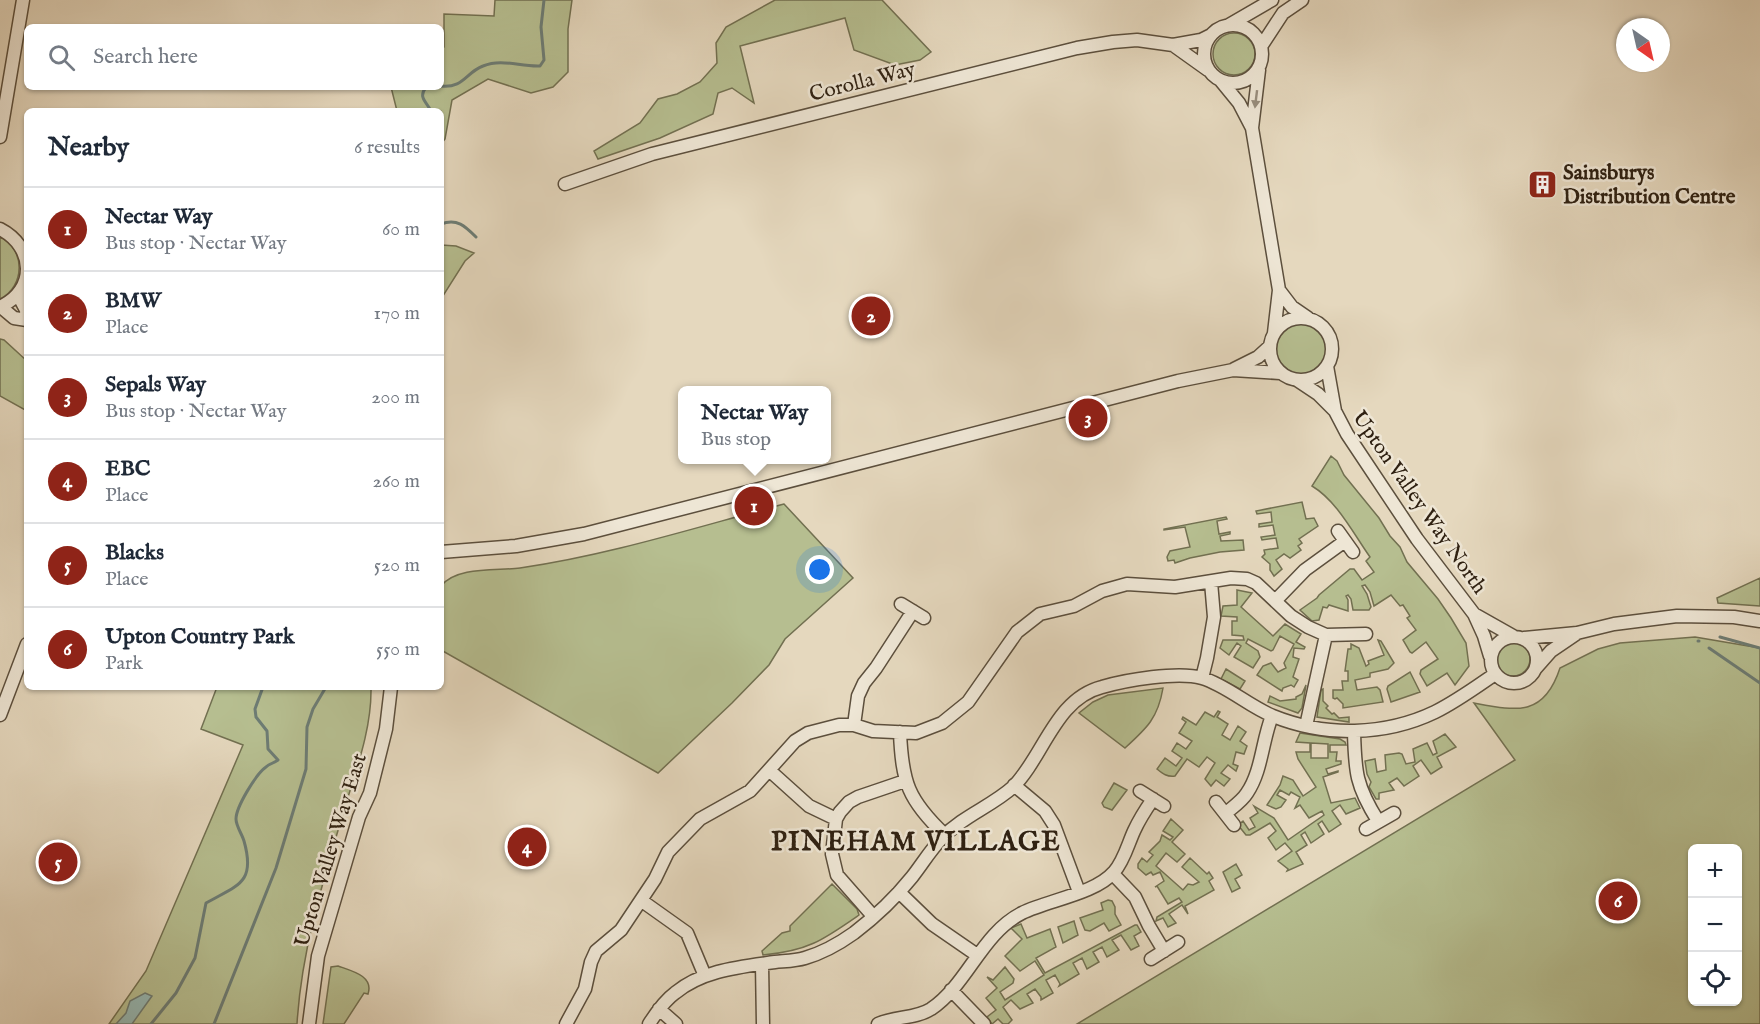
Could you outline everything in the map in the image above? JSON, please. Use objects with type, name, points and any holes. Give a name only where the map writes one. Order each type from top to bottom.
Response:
[{"type":"street","points":[[0,137],[23,0]]},
{"type":"street","points":[[1252,128],[1239,103],[1221,81],[1208,70],[1204,53],[1211,34],[1272,0]]},
{"type":"street","points":[[1262,45],[1283,13],[1302,0]]},
{"type":"street","points":[[444,552],[516,546],[584,534],[1121,395],[1233,370],[1258,357],[1269,347],[1274,333],[1279,290],[1252,128],[1262,62],[1262,45],[1249,29],[1239,25],[1229,25]]},
{"type":"street","name":"Corolla Way","points":[[565,184],[621,163],[663,151],[1077,48],[1137,40],[1173,45],[1201,40],[1211,34]]},
{"type":"street","name":"Corolla Way","points":[[1173,45],[1208,70]]},
{"type":"street","points":[[1221,81],[1238,84],[1259,70]]},
{"type":"street","points":[[0,229],[13,237],[24,253]]},
{"type":"street","points":[[24,282],[18,295],[0,307],[14,318],[24,320]]},
{"type":"street","points":[[1233,370],[1280,372],[1297,380],[1307,380],[1317,376],[1327,366],[1332,354],[1328,334],[1318,322],[1292,307],[1279,290]]},
{"type":"street","points":[[18,295],[24,306]]},
{"type":"street","points":[[1274,333],[1283,323],[1291,319],[1308,318]]},
{"type":"street","points":[[1269,347],[1274,365],[1280,372]]},
{"type":"street","name":"Upton Valley Way North","points":[[1327,366],[1335,411]]},
{"type":"street","name":"Upton Valley Way North","points":[[1297,380],[1318,394],[1335,411],[1369,469],[1417,539],[1474,614],[1490,656]]},
{"type":"street","points":[[1276,600],[1341,536],[1353,552]]},
{"type":"street","points":[[570,1023],[585,989],[596,951],[621,930],[642,901],[668,852],[700,819],[750,790],[795,741],[808,733],[839,725],[854,725],[873,731],[916,733],[942,723],[968,702],[1017,632],[1040,614],[1074,606],[1102,591],[1127,584],[1175,587],[1231,578],[1247,579],[1256,583],[1291,616],[1326,635],[1366,634]]},
{"type":"street","points":[[1202,678],[1214,617],[1211,582]]},
{"type":"street","points":[[854,725],[858,696],[864,683],[918,614],[901,604]]},
{"type":"street","name":"Upton Valley Way North","points":[[1474,614],[1518,637]]},
{"type":"street","points":[[1577,633],[1551,651],[1526,680],[1504,681],[1495,674],[1490,664],[1492,650],[1500,640],[1518,637],[1577,633],[1614,624],[1677,616],[1734,617],[1760,621]]},
{"type":"street","points":[[1306,726],[1326,635]]},
{"type":"street","points":[[1518,637],[1532,645],[1536,652],[1536,668]]},
{"type":"street","points":[[0,715],[24,652]]},
{"type":"street","points":[[649,1024],[674,993],[705,975],[717,971],[803,959],[824,951],[853,933],[899,892],[945,835],[994,802],[1014,785],[1065,711],[1082,696],[1099,687],[1133,680],[1172,676],[1202,678],[1272,716],[1306,726],[1354,732],[1393,726],[1425,716],[1464,695],[1495,674]]},
{"type":"street","name":"Upton Valley Way East","points":[[309,1024],[318,956],[359,817],[370,793],[386,729],[391,690]]},
{"type":"street","points":[[1226,813],[1246,795],[1255,778],[1265,734],[1272,716]]},
{"type":"street","points":[[900,732],[905,781],[921,811],[945,835]]},
{"type":"street","points":[[1354,732],[1355,769],[1360,788],[1378,821]]},
{"type":"street","points":[[769,770],[809,806],[836,819]]},
{"type":"street","points":[[873,916],[837,875],[832,854],[836,819],[844,807],[858,797],[905,781]]},
{"type":"street","points":[[1014,785],[1045,811],[1054,825],[1078,892]]},
{"type":"street","points":[[878,1024],[930,1010],[951,990],[976,955],[1001,927],[1021,914],[1096,885],[1113,873],[1135,829],[1158,802],[1140,791]]},
{"type":"street","points":[[1216,801],[1234,825]]},
{"type":"street","points":[[1366,829],[1394,813]]},
{"type":"street","points":[[1113,873],[1135,897],[1164,951]]},
{"type":"street","points":[[899,892],[932,924],[976,955]]},
{"type":"street","points":[[642,901],[687,933],[705,975]]},
{"type":"street","points":[[1151,959],[1178,942]]},
{"type":"street","points":[[762,964],[763,1024]]},
{"type":"street","points":[[951,990],[984,1024]]},
{"type":"street","points":[[659,1010],[676,1024]]},
{"type":"green space","points":[[495,0],[572,0],[568,29],[568,72],[553,87],[531,93],[488,79],[452,100],[444,140],[444,108],[396,108],[392,90],[444,90],[444,14],[494,16]]},
{"type":"green space","points":[[775,0],[882,0],[931,52],[920,60],[895,65],[854,50],[845,18],[740,46],[754,103],[732,88],[718,93],[713,114],[660,138],[598,159],[594,151],[640,123],[658,99],[677,94],[700,82],[717,63],[716,43],[726,27]]},
{"type":"green space","points":[[1234,33],[1242,34],[1249,39],[1254,46],[1254,62],[1249,69],[1242,74],[1234,75],[1226,74],[1219,69],[1214,62],[1213,54],[1214,46],[1219,39],[1226,34]]},
{"type":"green space","points":[[0,237],[14,250],[19,268],[14,286],[0,299]]},
{"type":"green space","points":[[444,245],[456,246],[474,253],[465,261],[444,294]]},
{"type":"green space","points":[[1301,323],[1311,325],[1319,331],[1325,339],[1327,349],[1325,359],[1319,367],[1311,373],[1301,375],[1291,373],[1283,367],[1277,359],[1275,349],[1277,339],[1283,331],[1291,325]]},
{"type":"green space","points":[[0,339],[24,358],[24,409],[0,396]]},
{"type":"green space","points":[[1331,456],[1400,547],[1407,562],[1438,599],[1466,643],[1469,666],[1455,685],[1447,673],[1427,686],[1420,674],[1421,670],[1438,659],[1426,642],[1412,653],[1410,652],[1403,640],[1416,630],[1407,618],[1410,616],[1403,605],[1400,606],[1391,595],[1374,606],[1370,592],[1365,585],[1362,586],[1371,607],[1369,610],[1353,610],[1348,595],[1346,596],[1348,611],[1329,605],[1327,608],[1323,607],[1319,620],[1312,621],[1300,610],[1350,569],[1354,569],[1362,580],[1374,572],[1366,561],[1370,557],[1344,518],[1321,492],[1312,486]]},
{"type":"green space","points":[[1302,502],[1306,519],[1314,518],[1318,526],[1299,539],[1302,543],[1298,546],[1301,550],[1290,558],[1284,554],[1276,560],[1282,569],[1274,576],[1270,570],[1270,564],[1262,557],[1265,554],[1264,550],[1278,548],[1276,538],[1262,540],[1261,537],[1275,535],[1273,525],[1259,527],[1259,524],[1272,522],[1271,512],[1257,514],[1256,511]]},
{"type":"green space","points":[[784,504],[853,578],[785,639],[769,665],[658,773],[444,652],[444,583],[457,575],[554,562],[653,540]]},
{"type":"green space","points":[[1226,517],[1227,519],[1217,521],[1219,534],[1230,532],[1230,534],[1220,536],[1221,541],[1243,540],[1244,550],[1220,552],[1175,563],[1174,560],[1168,561],[1170,551],[1190,547],[1185,527],[1164,529]]},
{"type":"green space","points":[[1760,578],[1760,606],[1718,603],[1717,598]]},
{"type":"green space","points":[[1237,590],[1252,593],[1241,607],[1273,636],[1285,624],[1301,634],[1296,642],[1305,647],[1304,649],[1294,648],[1293,657],[1299,659],[1293,677],[1298,680],[1294,687],[1291,685],[1283,688],[1282,691],[1257,675],[1263,666],[1271,663],[1278,672],[1286,668],[1284,663],[1294,644],[1280,636],[1271,651],[1248,639],[1246,643],[1258,651],[1260,657],[1253,668],[1234,657],[1241,646],[1237,643],[1229,655],[1220,648],[1223,640],[1244,640],[1243,636],[1232,635],[1232,621],[1237,621],[1237,617],[1221,616],[1223,606],[1237,605]]},
{"type":"green space","points":[[1695,637],[1760,648],[1760,1024],[1077,1024],[1515,760],[1474,703],[1516,708],[1537,703],[1546,695],[1560,668],[1598,649],[1620,643]]},
{"type":"green space","points":[[1378,640],[1381,641],[1394,663],[1388,669],[1370,673],[1370,677],[1355,680],[1357,690],[1377,687],[1383,702],[1343,708],[1343,704],[1337,698],[1333,698],[1333,690],[1343,690],[1342,681],[1348,681],[1348,671],[1345,671],[1348,649],[1351,649],[1351,644],[1359,648],[1366,666],[1369,664],[1368,661],[1384,655]]},
{"type":"green space","points":[[1513,642],[1525,647],[1530,659],[1525,671],[1513,676],[1501,671],[1496,659],[1501,647]]},
{"type":"green space","points":[[1226,669],[1245,681],[1240,689],[1221,679]]},
{"type":"green space","points":[[1410,672],[1420,692],[1391,702],[1388,686]]},
{"type":"green space","points":[[1306,685],[1302,708],[1298,713],[1268,702],[1270,696],[1280,701],[1296,699],[1302,694]]},
{"type":"green space","points":[[1163,688],[1155,715],[1125,748],[1079,713],[1093,702],[1108,695]]},
{"type":"green space","points":[[1323,689],[1323,701],[1328,706],[1326,708],[1339,718],[1349,717],[1349,722],[1317,717]]},
{"type":"green space","points":[[216,690],[371,690],[369,720],[357,769],[327,868],[308,945],[297,1024],[109,1024],[146,971],[243,745],[201,729]]},
{"type":"green space","points":[[1218,711],[1220,712],[1217,717],[1228,724],[1222,735],[1230,740],[1238,726],[1246,732],[1240,741],[1247,746],[1244,754],[1236,752],[1233,764],[1238,766],[1236,771],[1228,765],[1221,773],[1230,779],[1224,786],[1216,780],[1211,786],[1205,779],[1215,763],[1207,757],[1199,767],[1187,759],[1175,776],[1165,775],[1157,769],[1165,758],[1176,766],[1182,758],[1172,751],[1177,743],[1186,749],[1192,741],[1179,733],[1186,722],[1182,719],[1183,717],[1196,725],[1205,712],[1214,717]]},
{"type":"green space","points":[[1300,733],[1340,739],[1345,742],[1346,745],[1330,745],[1330,752],[1337,752],[1336,761],[1341,761],[1341,764],[1326,769],[1328,774],[1338,772],[1323,777],[1331,803],[1355,798],[1360,808],[1346,814],[1340,805],[1332,811],[1341,824],[1329,832],[1322,821],[1318,824],[1324,834],[1311,843],[1305,832],[1301,835],[1307,845],[1296,852],[1303,864],[1287,871],[1288,869],[1278,861],[1292,851],[1285,843],[1276,850],[1268,838],[1276,831],[1270,823],[1250,835],[1246,835],[1238,825],[1243,821],[1249,830],[1255,827],[1250,818],[1258,813],[1254,806],[1274,818],[1288,840],[1324,815],[1322,811],[1309,818],[1300,805],[1295,808],[1300,797],[1280,790],[1277,795],[1286,800],[1281,807],[1276,809],[1267,805],[1283,776],[1293,780],[1303,796],[1316,787],[1296,752],[1310,752],[1310,743],[1296,742]],"holes":[[[1311,743],[1328,744],[1328,758],[1311,758]]]},
{"type":"green space","points":[[1445,734],[1456,747],[1437,757],[1442,767],[1431,774],[1421,760],[1413,766],[1419,776],[1404,786],[1397,778],[1389,783],[1394,790],[1379,793],[1379,799],[1376,799],[1369,787],[1371,782],[1365,761],[1375,759],[1377,772],[1386,770],[1385,755],[1399,753],[1402,754],[1406,764],[1415,762],[1413,749],[1427,743],[1433,755],[1437,753],[1433,741]]},
{"type":"green space","points":[[1114,783],[1127,790],[1112,810],[1104,807],[1102,803]]},
{"type":"green space","points":[[1171,819],[1183,830],[1172,842],[1185,854],[1177,862],[1166,853],[1156,866],[1183,890],[1188,884],[1193,885],[1199,882],[1182,867],[1190,858],[1207,874],[1209,872],[1213,878],[1209,881],[1214,890],[1185,906],[1188,914],[1182,905],[1169,914],[1176,923],[1168,927],[1163,918],[1156,921],[1157,917],[1182,902],[1179,898],[1168,904],[1157,886],[1155,887],[1164,881],[1160,872],[1153,875],[1151,872],[1146,875],[1138,868],[1138,864],[1142,858],[1147,862],[1153,855],[1149,852],[1160,841],[1162,835],[1170,840],[1173,837],[1163,831]]},
{"type":"green space","points":[[1236,864],[1242,875],[1235,879],[1240,888],[1232,892],[1223,872]]},
{"type":"green space","points":[[832,884],[857,909],[859,915],[814,943],[792,951],[763,955],[762,951],[782,933],[790,931],[790,926]]},
{"type":"green space","points":[[1112,901],[1121,925],[1109,931],[1104,923],[1090,931],[1085,930],[1080,918],[1103,910],[1101,903]]},
{"type":"green space","points":[[1074,921],[1078,935],[1063,943],[1058,927]]},
{"type":"green space","points":[[1021,924],[1027,938],[1050,929],[1056,947],[1036,958],[1045,973],[1135,925],[1141,932],[1134,936],[1139,946],[1131,950],[1121,935],[1112,940],[1119,950],[1107,957],[1102,947],[1093,952],[1099,962],[1087,969],[1082,958],[1073,963],[1079,974],[1059,986],[1055,975],[1046,980],[1053,993],[1041,1000],[1035,989],[1027,994],[1033,1003],[1020,1009],[1011,1000],[1003,1007],[1012,1020],[1008,1024],[1003,1024],[998,1019],[992,1024],[987,1017],[996,1010],[986,998],[997,988],[987,977],[993,980],[1005,967],[1014,979],[1013,983],[1000,992],[1005,1000],[1044,975],[1035,961],[1020,971],[1005,956],[1022,939],[1011,928]]},
{"type":"green space","points":[[338,966],[355,972],[365,979],[369,988],[368,994],[364,993],[344,1024],[323,1024],[331,967]]},
{"type":"water","points":[[145,993],[152,996],[132,1024],[116,1024],[126,1013],[130,1001]]},
{"type":"waterway","points":[[444,86],[455,85],[477,69],[490,64],[540,66],[544,60],[541,27],[544,0]]},
{"type":"waterway","points":[[424,90],[423,97],[429,108]]},
{"type":"waterway","points":[[444,223],[452,222],[464,226],[476,237]]},
{"type":"waterway","points":[[1720,637],[1760,648]]},
{"type":"waterway","points":[[1709,648],[1760,683]]},
{"type":"waterway","points":[[151,1024],[176,993],[195,958],[206,903],[235,887],[246,874],[247,855],[236,822],[237,814],[247,791],[257,776],[267,766],[278,760],[268,749],[267,731],[256,717],[255,709],[262,690]]},
{"type":"waterway","points":[[214,1024],[276,868],[306,769],[307,727],[313,709],[324,690]]},
{"type":"place","name":"Sainsburys Distribution Centre","points":[[1542,184]]},
{"type":"place","name":"BMW","points":[[871,316]]},
{"type":"place","name":"Sepals Way","points":[[1088,418]]},
{"type":"place","name":"Nectar Way","points":[[754,506]]},
{"type":"place","name":"EBC","points":[[527,847]]},
{"type":"place","name":"Blacks","points":[[58,862]]},
{"type":"place","name":"Upton Country Park","points":[[1618,901]]},
{"type":"district","name":"PINEHAM VILLAGE","points":[[916,841]]}]
